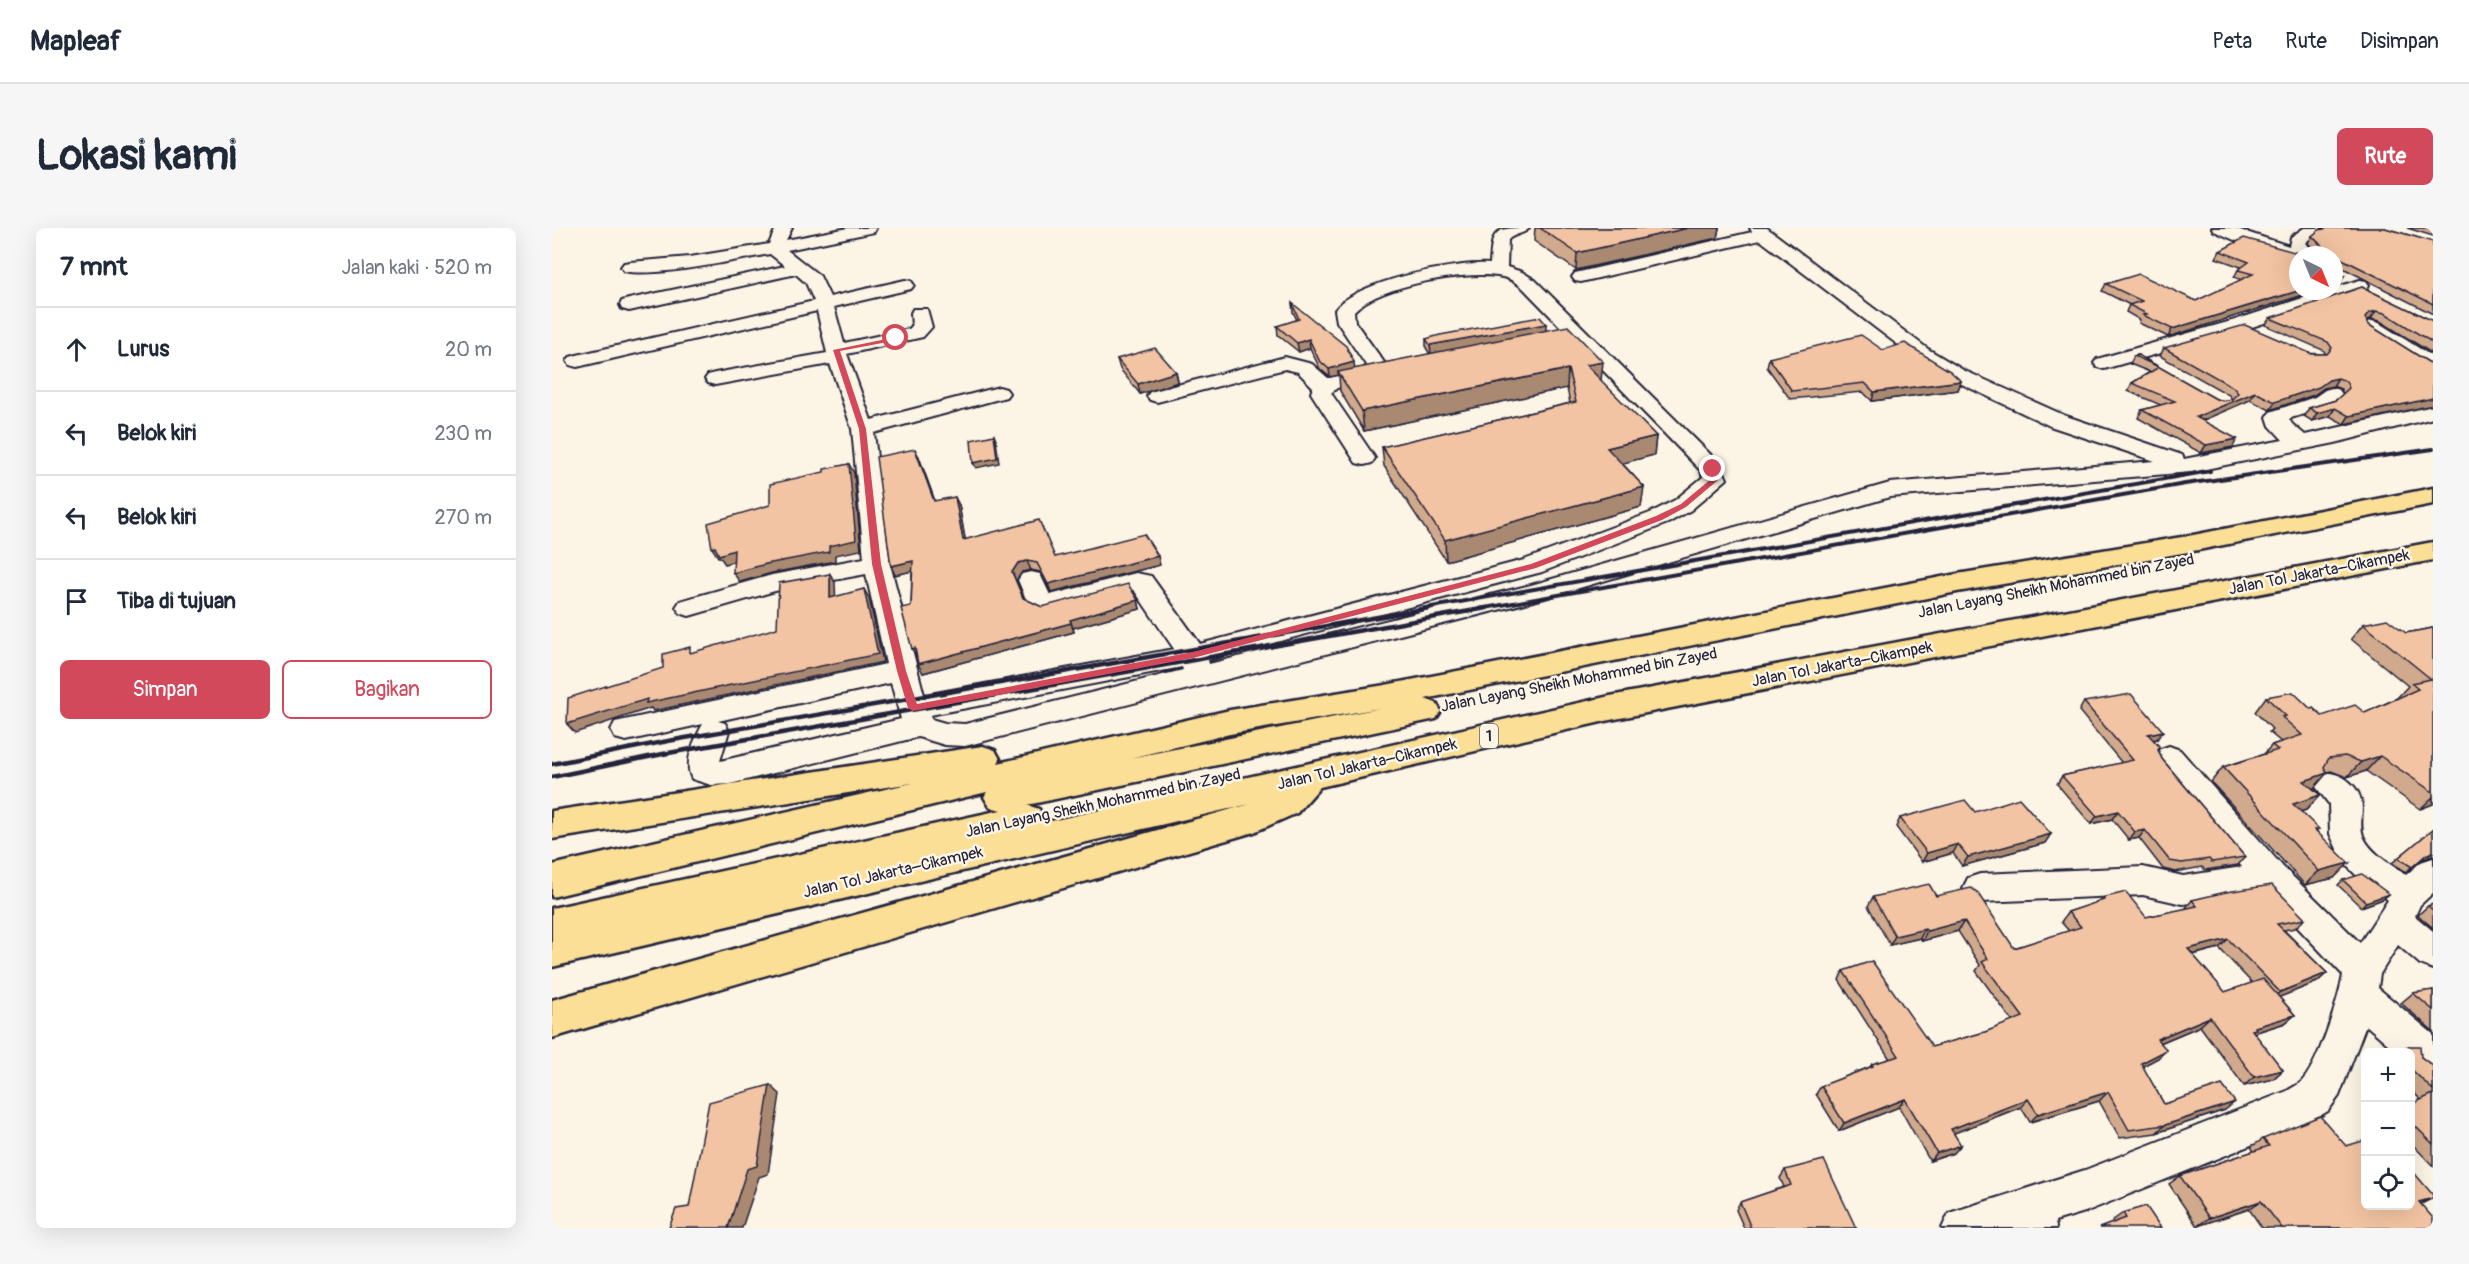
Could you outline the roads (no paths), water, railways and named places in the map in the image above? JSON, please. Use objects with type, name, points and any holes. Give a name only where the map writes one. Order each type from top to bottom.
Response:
[{"type":"highway","points":[[552,825],[1230,722],[1385,696],[1957,583],[2188,544],[2433,496]]},
{"type":"highway","name":"Jalan Layang Sheikh Mohammed bin Zayed","points":[[552,895],[841,830],[1901,615],[2433,515]]},
{"type":"highway","name":"Jalan Layang Sheikh Mohammed bin Zayed","points":[[552,925],[860,854],[1927,628],[2433,534]]},
{"type":"highway","name":"Jalan Tol Jakarta–Cikampek","points":[[552,950],[1610,708],[2433,551]]},
{"type":"highway","points":[[552,881],[1230,722]]},
{"type":"highway","points":[[552,1019],[1254,818],[1285,803],[1313,777]]},
{"type":"street","points":[[630,267],[664,265],[819,228]]},
{"type":"street","points":[[2220,228],[2247,239],[2289,251]]},
{"type":"street","points":[[2298,246],[2297,241],[2314,228]]},
{"type":"street","points":[[780,237],[868,229]]},
{"type":"street","points":[[1498,271],[1500,239],[1502,235],[1516,229]]},
{"type":"street","points":[[1581,277],[1760,231],[1921,353],[1978,386],[2058,421],[2151,454],[2191,465]]},
{"type":"street","points":[[780,237],[783,257],[814,280],[824,303],[863,429],[877,564],[915,717]]},
{"type":"street","points":[[630,305],[800,268]]},
{"type":"street","points":[[1196,666],[1533,566],[1659,518],[1683,506],[1715,480],[1713,469],[1567,336],[1525,280],[1498,271],[1453,271],[1376,291],[1350,302],[1344,310],[1346,322],[1381,372]]},
{"type":"street","points":[[2343,276],[2381,297]]},
{"type":"street","points":[[577,361],[905,285]]},
{"type":"street","points":[[2104,363],[2242,324],[2360,285]]},
{"type":"street","points":[[714,379],[838,354],[916,333],[922,327],[920,313]]},
{"type":"street","points":[[2242,324],[2263,333]]},
{"type":"street","points":[[2372,327],[2433,366]]},
{"type":"street","points":[[2138,354],[2158,366]]},
{"type":"street","points":[[1157,396],[1285,363],[1305,368],[1325,387]]},
{"type":"street","points":[[1364,458],[1321,393],[1325,387],[1404,367]]},
{"type":"street","points":[[863,429],[999,393]]},
{"type":"street","points":[[2302,443],[2279,424],[2278,417],[2286,412],[2331,398],[2332,394]]},
{"type":"street","points":[[714,731],[705,756],[703,771],[730,772],[915,717],[1196,666],[1536,592],[1890,490],[2191,465],[2302,443],[2433,412]]},
{"type":"street","points":[[689,607],[772,583],[877,564]]},
{"type":"street","points":[[1031,580],[1038,600],[1047,605],[1136,581],[1142,582],[1196,666]]},
{"type":"street","points":[[626,730],[902,671]]},
{"type":"street","points":[[2169,758],[2360,983],[2433,1059]]},
{"type":"street","points":[[2329,783],[2345,800],[2346,834],[2351,846],[2362,858],[2412,896],[2433,953]]},
{"type":"street","points":[[1980,888],[2143,881],[2182,890],[2271,877]]},
{"type":"street","points":[[1964,1228],[2033,1217],[2085,1191],[2300,1106],[2314,1097],[2325,1082],[2360,983],[2412,896]]},
{"type":"railway","points":[[1479,609],[2185,484],[2433,449]]},
{"type":"railway","points":[[1420,609],[2210,471]]},
{"type":"railway","points":[[552,764],[668,741],[1429,608]]},
{"type":"railway","points":[[552,777],[663,754],[1487,608]]}]
